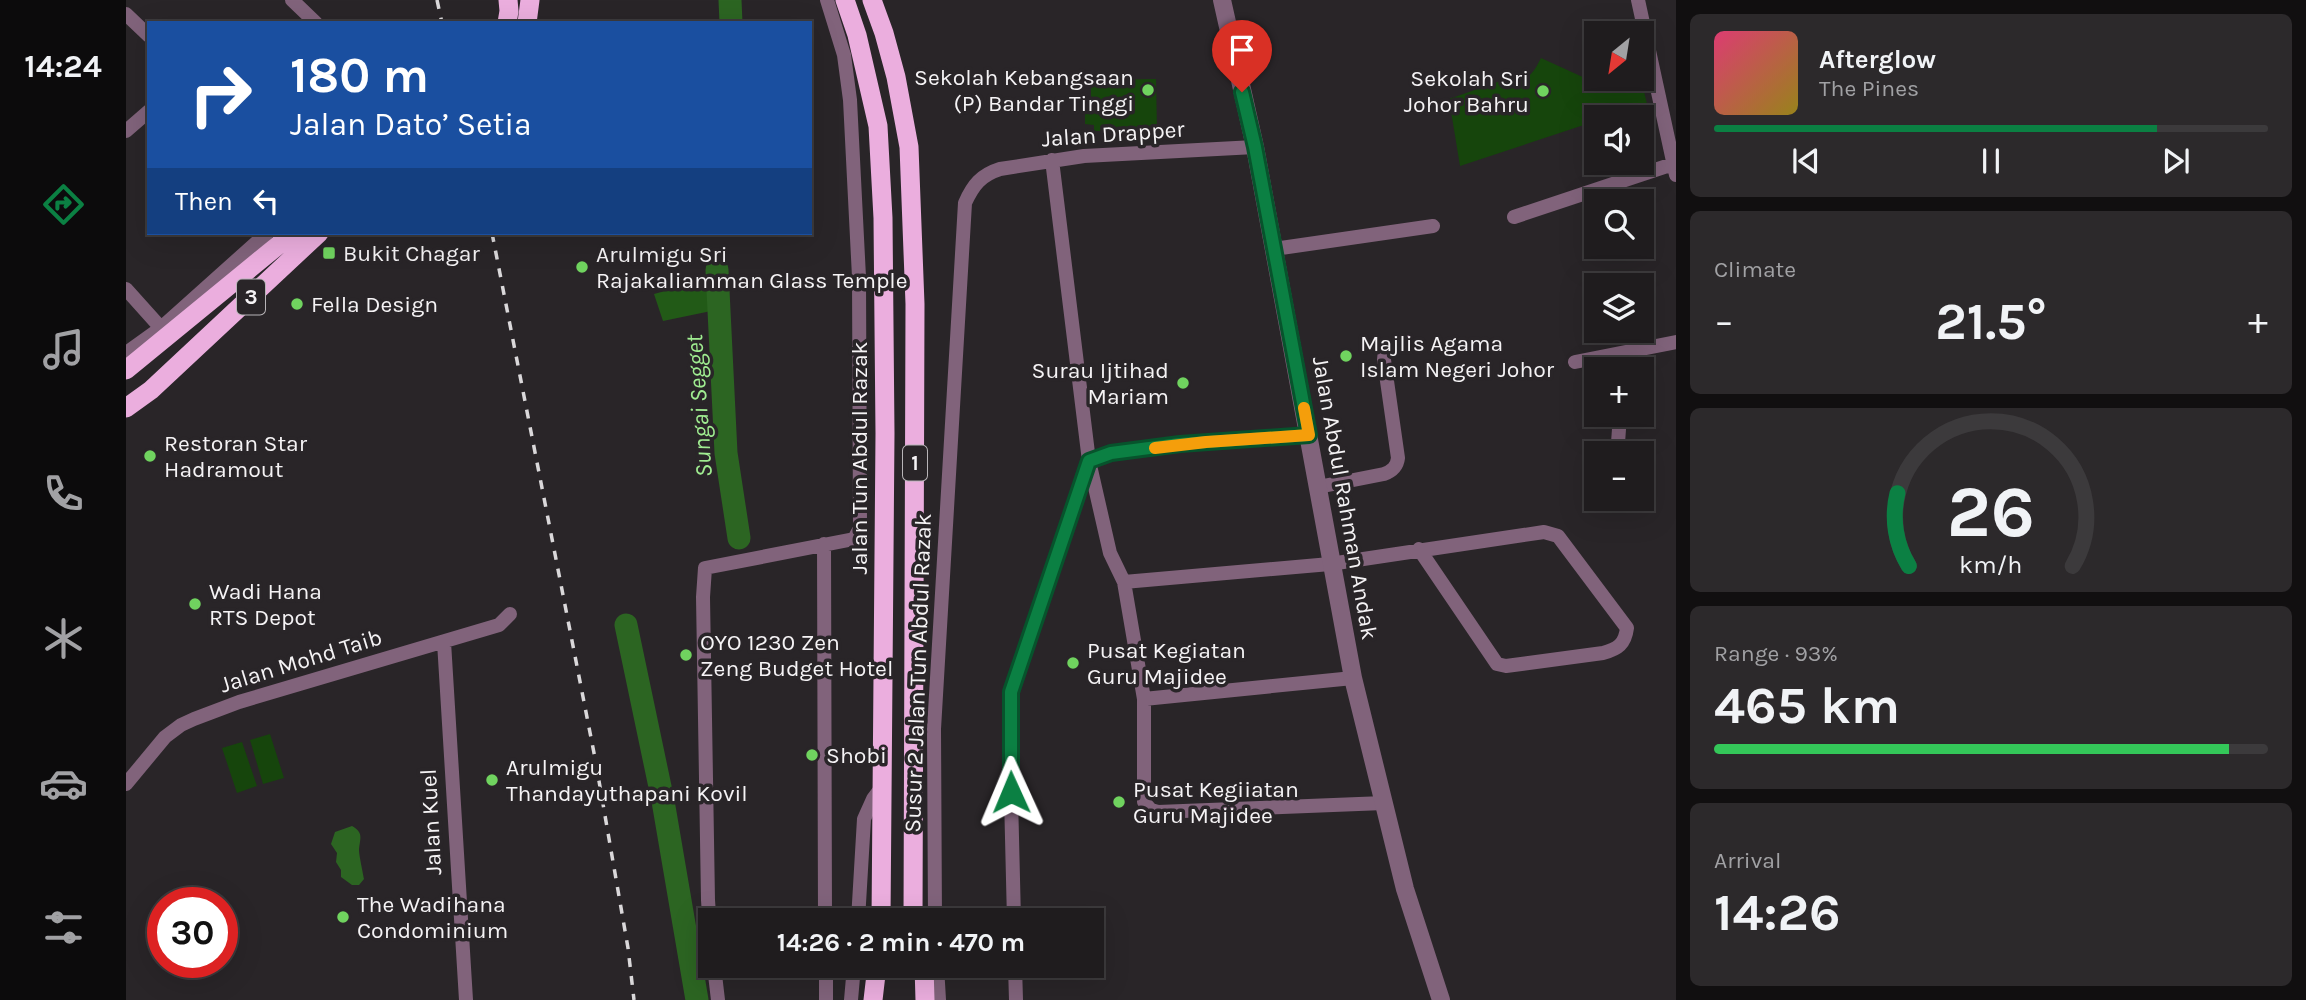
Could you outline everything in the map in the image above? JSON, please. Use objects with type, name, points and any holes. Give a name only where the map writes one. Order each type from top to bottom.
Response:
[{"type":"highway","points":[[507,21],[508,0]]},
{"type":"highway","points":[[527,21],[530,0]]},
{"type":"highway","name":"Jalan Tun Abdul Razak","points":[[845,0],[857,35],[878,126],[883,218],[881,908]]},
{"type":"highway","name":"1","points":[[872,0],[884,33],[909,147],[915,304],[914,908]]},
{"type":"highway","name":"3","points":[[126,370],[291,235]]},
{"type":"highway","name":"3","points":[[126,408],[151,390],[317,235]]},
{"type":"highway","points":[[265,256],[273,255],[278,258],[279,271]]},
{"type":"highway","points":[[914,897],[917,908]]},
{"type":"highway","points":[[873,1000],[877,978]]},
{"type":"highway","points":[[880,978],[881,1000]]},
{"type":"highway","points":[[913,978],[913,1000]]},
{"type":"highway","points":[[924,978],[925,1000]]},
{"type":"street","points":[[292,0],[314,21]]},
{"type":"street","points":[[709,908],[703,611],[705,568],[854,539],[860,528],[859,282],[850,100],[844,55],[827,0]]},
{"type":"street","name":"Jalan Abdul Rahman Andak","points":[[1223,0],[1255,147],[1353,678],[1405,889],[1441,1000]]},
{"type":"street","points":[[1514,217],[1675,170],[1637,0]]},
{"type":"street","points":[[126,14],[147,34]]},
{"type":"street","points":[[126,131],[147,113]]},
{"type":"street","name":"Jalan Drapper","points":[[978,180],[987,173],[1000,169],[1052,160],[1255,147]]},
{"type":"street","points":[[1052,160],[1089,461],[1110,553],[1124,582],[1144,699],[1144,802],[1151,810],[1158,812],[1384,803]]},
{"type":"street","name":"Susur 2 Jalan Tun Abdul Razak","points":[[935,908],[934,729],[962,232],[965,203],[978,180]]},
{"type":"street","points":[[857,234],[883,218]]},
{"type":"street","points":[[1274,249],[1433,226]]},
{"type":"street","points":[[126,353],[162,328],[265,235]]},
{"type":"street","points":[[859,282],[884,281]]},
{"type":"street","points":[[126,289],[162,328]]},
{"type":"street","points":[[1318,487],[1384,474],[1397,464],[1384,360],[1385,350],[1406,342]]},
{"type":"street","points":[[1630,357],[1676,342]]},
{"type":"street","points":[[1575,362],[1584,362]]},
{"type":"street","points":[[1089,461],[1111,453],[1180,444],[1309,435]]},
{"type":"street","points":[[1014,908],[1009,714],[1011,692],[1089,461]]},
{"type":"street","points":[[1124,582],[1330,564],[1419,549],[1544,532],[1558,536],[1627,628],[1623,643],[1615,650],[1603,653],[1506,666],[1497,664],[1419,549]]},
{"type":"street","points":[[824,544],[825,908]]},
{"type":"street","name":"Jalan Mohd Taib","points":[[126,784],[165,737],[181,725],[239,702],[499,625],[510,614]]},
{"type":"street","name":"Jalan Kuel","points":[[444,642],[466,1000]]},
{"type":"street","points":[[1144,699],[1353,678]]},
{"type":"street","points":[[859,908],[864,819],[873,799],[883,786]]},
{"type":"street","points":[[715,978],[718,1000]]},
{"type":"street","points":[[825,978],[826,1000]]},
{"type":"street","points":[[851,1000],[853,978]]},
{"type":"street","points":[[938,978],[939,1000]]},
{"type":"street","points":[[1015,978],[1016,1000]]},
{"type":"shaded area","points":[[1541,58],[1584,78],[1584,91],[1644,91],[1647,104],[1584,105],[1584,125],[1460,166],[1449,99],[1506,79],[1524,79],[1532,73]]},
{"type":"shaded area","points":[[1156,79],[1157,131],[1094,131],[1094,125],[1085,124],[1085,108],[1091,108],[1091,80]]},
{"type":"shaded area","points":[[705,280],[716,310],[663,321],[654,294]]},
{"type":"shaded area","points":[[270,734],[284,778],[263,784],[250,740]]},
{"type":"shaded area","points":[[242,742],[257,786],[237,793],[222,748]]},
{"type":"shaded area","points":[[352,826],[360,836],[359,852],[364,879],[359,885],[352,885],[341,877],[341,870],[336,862],[337,853],[331,844],[335,832]]},
{"type":"waterway","name":"Sungai Segget","points":[[730,0],[731,21]]},
{"type":"waterway","name":"Sungai Segget","points":[[717,270],[726,453],[739,538]]},
{"type":"waterway","name":"Sungai Segget","points":[[626,625],[663,801],[697,1000]]},
{"type":"railway","points":[[437,0],[442,21]]},
{"type":"railway","points":[[492,235],[595,758],[628,948],[634,1000]]},
{"type":"slow traffic","points":[[1155,448],[1309,435],[1304,408]]},
{"type":"place","name":"Sekolah Kebangsaan (P) Bandar Tinggi","points":[[1148,90]]},
{"type":"place","name":"Sekolah Sri Johor Bahru","points":[[1543,91]]},
{"type":"place","name":"Bukit Chagar","points":[[329,253]]},
{"type":"place","name":"Arulmigu Sri Rajakaliamman Glass Temple","points":[[582,267]]},
{"type":"place","name":"Fella Design","points":[[297,304]]},
{"type":"place","name":"Majlis Agama Islam Negeri Johor","points":[[1346,356]]},
{"type":"place","name":"Surau Ijtihad Mariam","points":[[1183,383]]},
{"type":"place","name":"Restoran Star Hadramout","points":[[150,456]]},
{"type":"place","name":"Wadi Hana RTS Depot","points":[[195,604]]},
{"type":"place","name":"OYO 1230 Zen Zeng Budget Hotel","points":[[686,655]]},
{"type":"place","name":"Pusat Kegiatan Guru Majidee","points":[[1073,663]]},
{"type":"place","name":"Shobi","points":[[812,755]]},
{"type":"place","name":"Arulmigu Thandayuthapani Kovil","points":[[492,780]]},
{"type":"place","name":"Pusat Kegiiatan Guru Majidee","points":[[1119,802]]},
{"type":"place","name":"The Wadihana Condominium","points":[[343,917]]},
{"type":"route","points":[[1011,792],[1011,692],[1089,461],[1111,453],[1180,444],[1309,435],[1255,147],[1242,92]]}]
